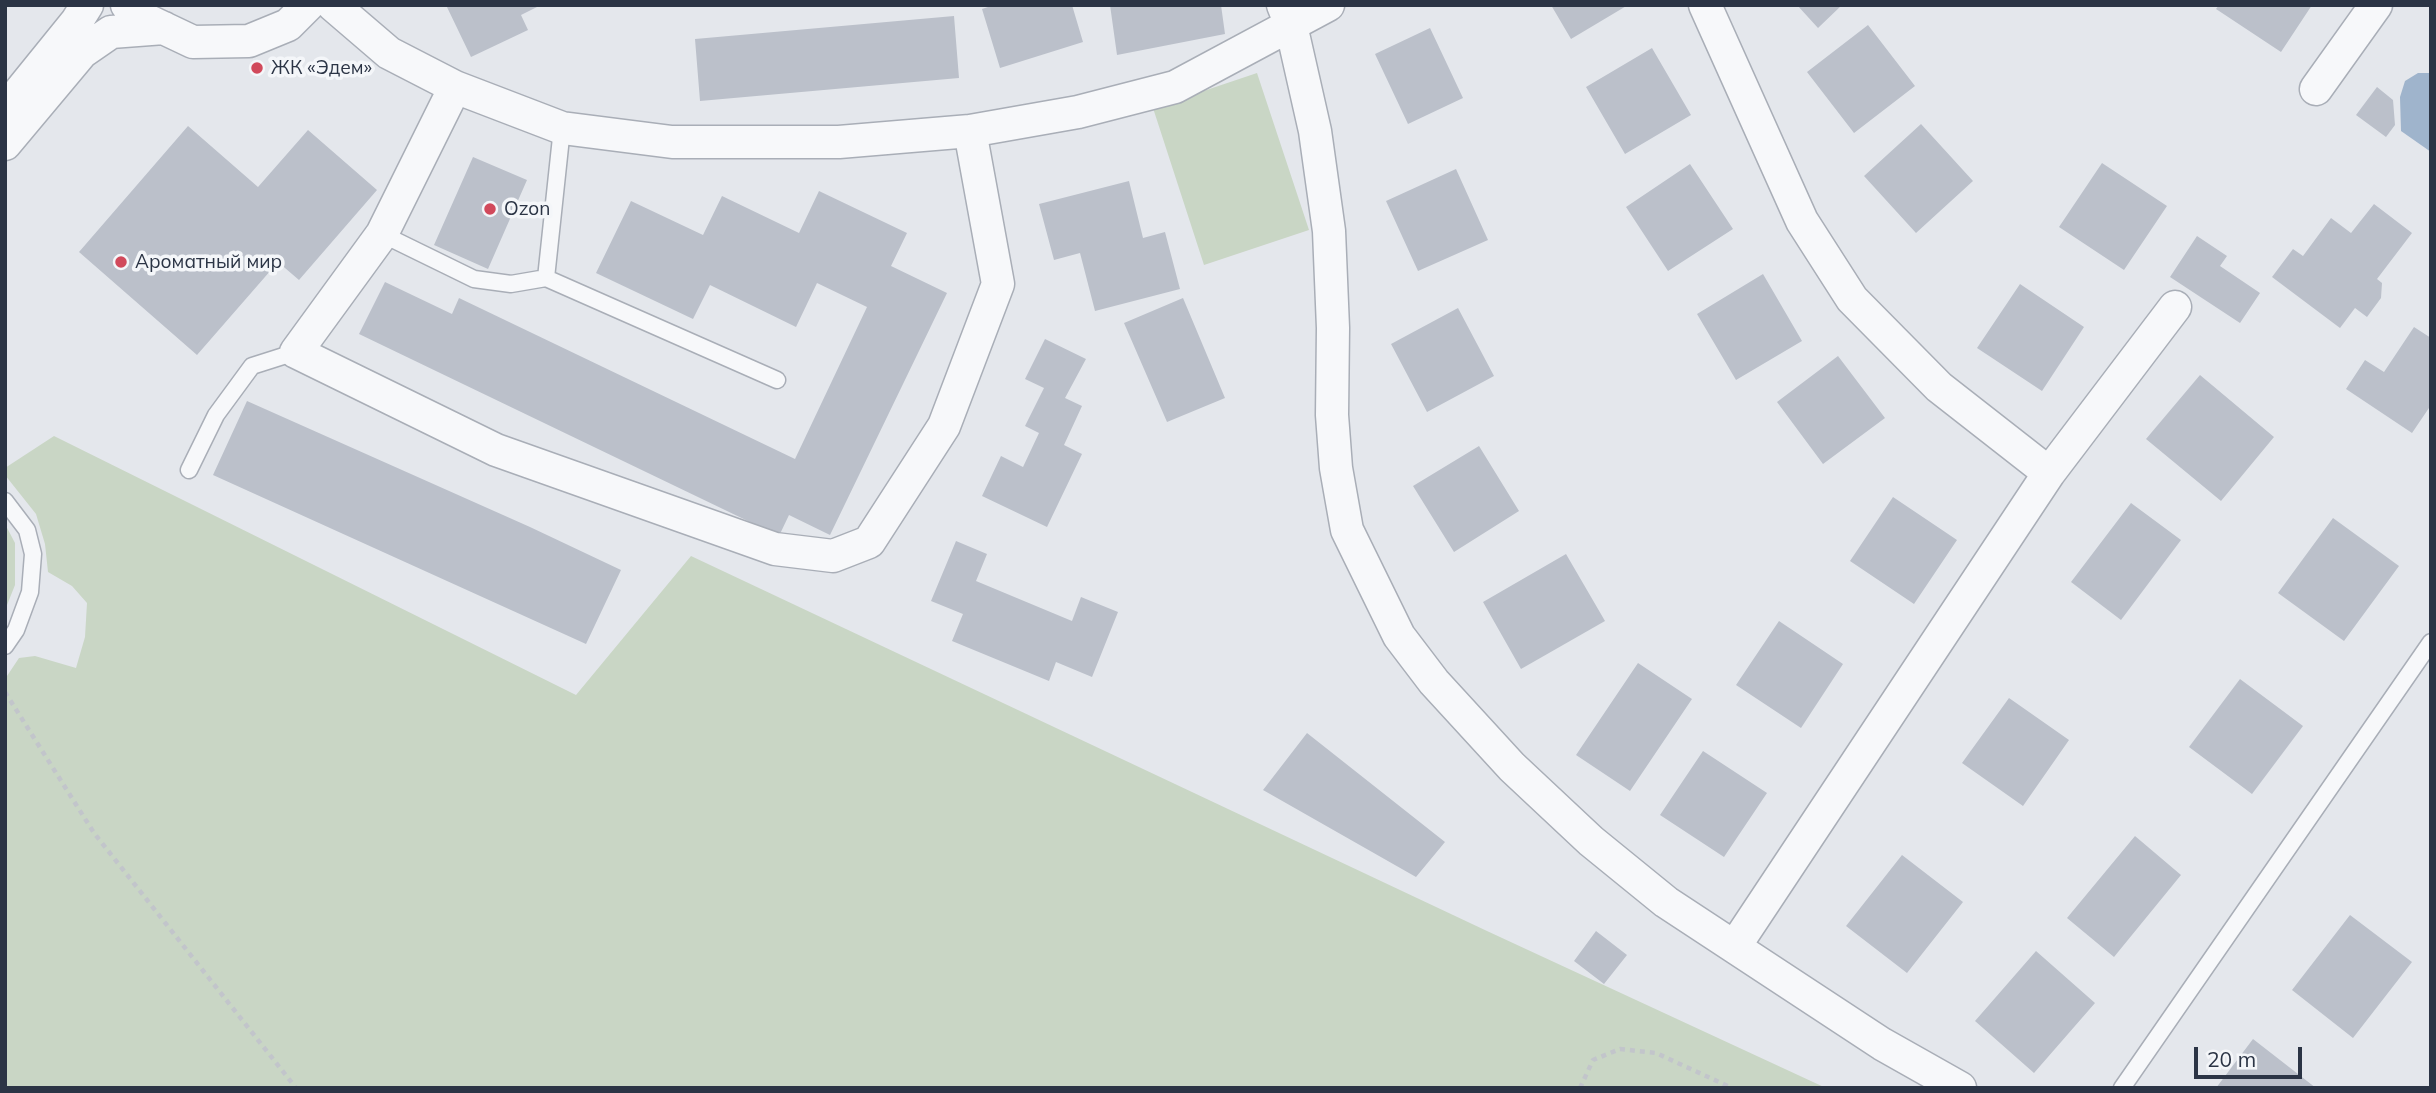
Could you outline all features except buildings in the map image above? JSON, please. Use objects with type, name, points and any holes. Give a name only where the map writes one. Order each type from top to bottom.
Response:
[{"type":"street","points":[[5,110],[87,5]]},
{"type":"street","points":[[127,5],[136,15],[193,42],[249,41],[288,25],[308,5]]},
{"type":"street","points":[[333,5],[389,53],[455,87],[562,128],[672,142],[839,142],[970,131],[1078,112],[1175,87],[1287,15],[1328,5]]},
{"type":"street","points":[[1705,5],[1802,221],[1852,299],[1939,387],[2049,473]]},
{"type":"street","points":[[2316,89],[2376,5]]},
{"type":"street","points":[[1287,15],[1315,131],[1329,231],[1333,328],[1332,415],[1335,455],[1347,530],[1399,636],[1434,682],[1512,767],[1591,841],[1666,902],[1881,1044],[1960,1088]]},
{"type":"street","points":[[5,144],[82,52],[111,32],[164,28]]},
{"type":"street","points":[[455,87],[382,234],[296,352],[496,450],[775,549],[833,555],[869,542],[944,426],[998,285],[970,131]]},
{"type":"street","points":[[1735,946],[2049,473],[2175,307]]},
{"type":"lane","points":[[546,278],[562,128]]},
{"type":"lane","points":[[382,234],[474,279],[511,284],[546,278],[777,380]]},
{"type":"lane","points":[[189,470],[216,415],[252,366],[296,352]]},
{"type":"lane","points":[[5,501],[27,530],[33,554],[30,592],[16,630],[5,646]]},
{"type":"lane","points":[[2122,1088],[2431,642]]},
{"type":"path","points":[[5,692],[94,834],[296,1088]]},
{"type":"path","points":[[1580,1088],[1593,1060],[1620,1049],[1656,1052],[1732,1088]]},
{"type":"green space","points":[[1257,73],[1309,230],[1204,265],[1153,108]]},
{"type":"green space","points":[[54,436],[576,695],[691,556],[1826,1088],[5,1088],[5,679],[19,658],[35,656],[76,668],[85,637],[87,603],[72,586],[48,572],[45,544],[36,514],[5,475],[5,468]]},
{"type":"green space","points":[[5,524],[15,543],[15,585],[5,610]]},
{"type":"water","points":[[2418,73],[2431,73],[2431,152],[2401,131],[2400,97],[2405,81]]},
{"type":"place","name":"ЖК «Эдем»","points":[[257,68]]},
{"type":"place","name":"Ozon","points":[[490,209]]},
{"type":"place","name":"Ароматный мир","points":[[121,262]]}]
